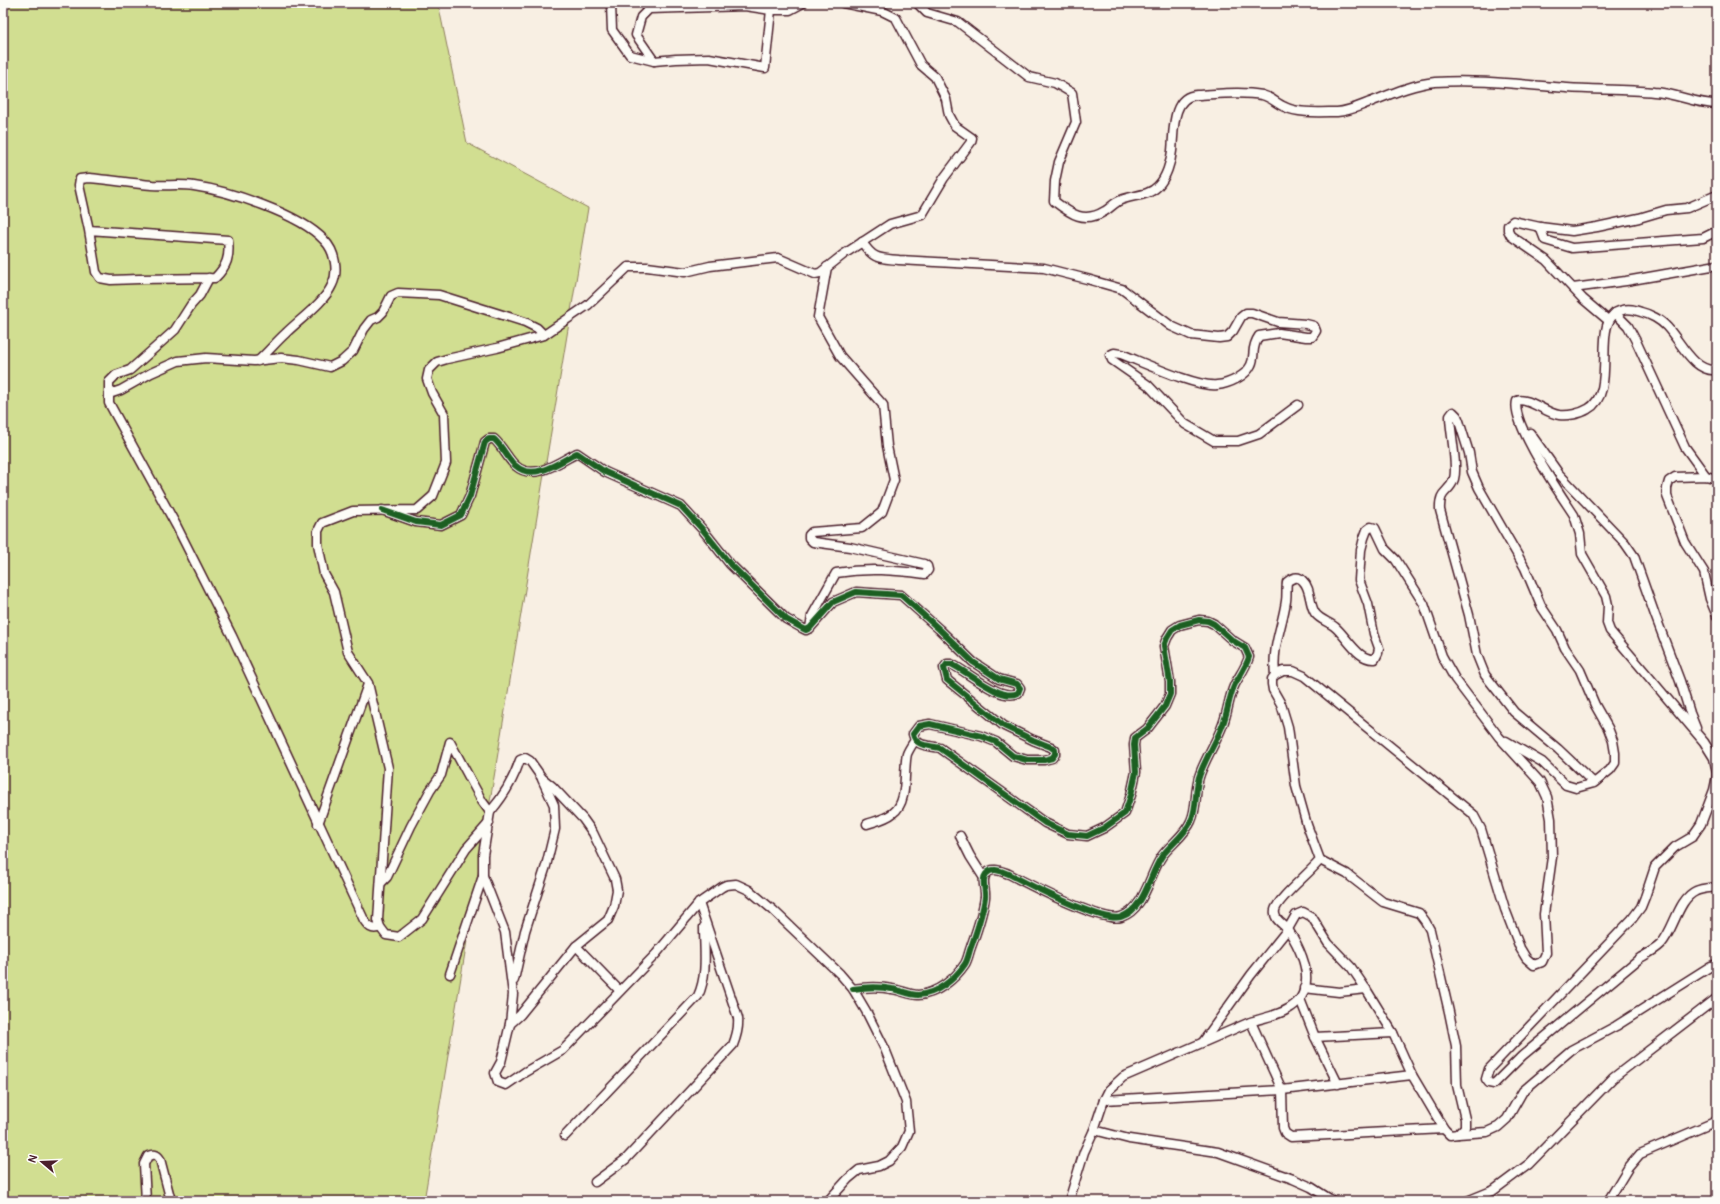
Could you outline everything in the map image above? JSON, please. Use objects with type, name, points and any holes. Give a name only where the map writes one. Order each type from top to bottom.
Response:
[{"type":"street","points":[[612,3],[612,30],[630,55],[654,61],[709,58],[765,68],[771,10]]},
{"type":"street","points":[[654,61],[636,35],[641,17],[649,9],[746,6],[771,10],[790,10],[803,3]]},
{"type":"street","points":[[489,823],[466,848],[422,919],[399,937],[386,935],[380,927],[378,920],[388,768],[368,683],[348,652],[334,592],[324,574],[318,544],[318,531],[322,523],[353,511],[418,510],[433,496],[446,463],[444,414],[432,393],[427,379],[430,370],[438,362],[497,348],[544,334],[588,305],[628,267],[647,267],[685,272],[710,266],[778,258],[815,274],[820,273],[844,254],[890,224],[922,215],[944,178],[972,142],[972,138],[955,126],[949,115],[946,99],[935,77],[921,65],[896,18],[882,11],[843,3]]},
{"type":"street","points":[[917,3],[927,13],[958,22],[1029,77],[1055,83],[1072,93],[1076,122],[1059,162],[1055,181],[1054,201],[1069,213],[1079,217],[1097,216],[1119,200],[1139,196],[1150,192],[1158,186],[1166,171],[1172,153],[1177,110],[1183,100],[1193,95],[1245,93],[1262,95],[1295,111],[1340,112],[1355,109],[1413,86],[1434,82],[1468,82],[1592,90],[1653,91],[1667,93],[1704,104],[1717,104]]},
{"type":"street","points":[[89,230],[228,240],[230,255],[222,272],[215,278],[111,280],[100,278],[96,272],[79,185],[80,180],[88,178],[152,185],[194,186],[230,194],[290,216],[309,228],[325,241],[333,255],[336,271],[332,286],[323,298],[284,334],[258,361]]},
{"type":"street","points":[[1609,321],[1573,288],[1546,260],[1511,236],[1508,230],[1508,225],[1513,221],[1572,231],[1639,218],[1666,210],[1687,208],[1717,195]]},
{"type":"street","points":[[1540,226],[1545,240],[1572,248],[1703,238],[1717,231]]},
{"type":"street","points":[[862,242],[869,253],[877,257],[899,260],[1044,268],[1087,279],[1122,290],[1171,326],[1191,335],[1219,338],[1227,337],[1233,331],[1240,317],[1246,313],[1252,313],[1278,322],[1314,326],[1316,331],[1312,337],[1306,338],[1279,333],[1259,336],[1254,344],[1251,365],[1247,370],[1232,381],[1217,386],[1191,381],[1121,354],[1114,353],[1110,355],[1112,360],[1148,386],[1185,424],[1214,441],[1238,441],[1259,434],[1298,406]]},
{"type":"street","points":[[1573,288],[1626,281],[1717,265]]},
{"type":"street","points":[[810,628],[812,616],[836,573],[859,569],[896,570],[925,574],[928,570],[927,566],[924,564],[850,547],[813,542],[809,538],[809,534],[812,532],[862,528],[882,512],[894,480],[887,446],[883,405],[840,356],[818,317],[827,267]]},
{"type":"street","points":[[209,278],[200,295],[191,305],[175,330],[130,370],[116,375],[109,382],[108,399],[112,409],[176,525],[232,636],[318,824],[364,920],[370,927],[376,929],[380,927]]},
{"type":"street","points":[[109,394],[121,390],[151,373],[178,362],[206,358],[258,361],[281,358],[299,360],[330,367],[342,361],[353,351],[364,329],[371,320],[378,317],[383,312],[391,296],[398,293],[439,295],[525,322],[537,328],[544,334]]},
{"type":"street","points":[[1704,742],[1610,631],[1607,623],[1608,605],[1606,596],[1582,554],[1578,525],[1574,515],[1536,455],[1518,416],[1516,405],[1517,401],[1520,399],[1558,415],[1579,413],[1589,409],[1596,402],[1604,379],[1605,338],[1609,321],[1615,313],[1622,310],[1630,309],[1645,313],[1657,319],[1666,326],[1694,362],[1702,368],[1710,371],[1717,370]]},
{"type":"street","points":[[1615,313],[1628,326],[1685,447],[1706,476]]},
{"type":"street","points":[[1499,737],[1542,762],[1566,785],[1576,788],[1594,783],[1610,770],[1615,763],[1615,752],[1610,734],[1594,706],[1580,670],[1565,648],[1558,630],[1541,606],[1525,568],[1479,488],[1472,472],[1469,454],[1458,416],[1453,412],[1450,416],[1455,468],[1454,479],[1449,488],[1443,492],[1440,500],[1440,510],[1469,615],[1477,655],[1485,675],[1499,695],[1514,712],[1558,749],[1594,783]]},
{"type":"street","points":[[1518,416],[1559,474],[1625,543],[1634,556],[1680,681],[1693,722],[1714,758],[1717,775],[1714,790],[1701,824],[1692,836],[1675,847],[1655,867],[1641,907],[1632,919],[1489,1069],[1486,1079],[1489,1083],[1494,1084],[1522,1056],[1561,1022],[1640,958],[1660,944],[1689,895],[1697,890],[1717,887]]},
{"type":"street","points":[[382,510],[416,522],[441,525],[460,515],[470,496],[485,442],[489,439],[494,439],[502,446],[516,467],[526,471],[539,472],[559,463],[577,452],[605,472],[681,506],[703,530],[730,564],[786,619],[806,630],[810,628],[833,602],[856,592],[902,595],[940,629],[973,662],[999,678],[1017,684],[1020,688],[1018,693],[1014,696],[1008,695],[978,682],[952,664],[947,664],[944,668],[947,680],[1004,726],[1051,747],[1055,750],[1055,754],[1052,758],[1044,760],[1026,760],[1013,756],[996,742],[981,736],[930,724],[919,726],[913,734],[915,740],[920,744],[940,748],[1045,823],[1068,834],[1087,836],[1104,828],[1124,813],[1132,795],[1136,772],[1134,745],[1136,738],[1166,706],[1170,694],[1170,682],[1164,646],[1172,630],[1180,625],[1199,620],[1208,621],[1220,628],[1248,652],[1249,657],[1247,663],[1231,693],[1229,707],[1220,734],[1200,774],[1191,821],[1187,829],[1163,855],[1151,875],[1139,904],[1130,912],[1120,917],[1105,916],[1090,911],[998,870],[991,870],[984,878]]},
{"type":"street","points":[[1717,479],[1706,476],[1675,477],[1669,481],[1667,488],[1667,496],[1685,542],[1704,572],[1710,599],[1717,616]]},
{"type":"street","points":[[1275,675],[1275,642],[1287,599],[1287,582],[1291,578],[1297,577],[1304,581],[1311,606],[1316,614],[1334,627],[1366,658],[1376,659],[1378,648],[1368,604],[1361,587],[1359,572],[1364,538],[1367,530],[1370,527],[1376,528],[1386,549],[1396,560],[1424,604],[1442,656],[1455,680],[1499,737],[1540,782],[1547,797],[1551,819],[1552,857],[1544,914],[1546,953],[1542,962],[1534,965],[1526,958],[1520,948],[1505,909],[1481,829],[1472,814],[1304,676],[1293,671],[1283,671],[1275,675],[1272,679],[1273,690],[1281,704],[1288,727],[1296,786],[1307,825],[1320,860],[1347,874],[1383,902],[1419,913],[1430,930],[1450,1012],[1456,1046],[1457,1086],[1465,1119],[1465,1127],[1458,1134]]},
{"type":"street","points":[[318,824],[368,683]]},
{"type":"street","points":[[867,824],[889,816],[895,812],[899,806],[906,781],[907,754],[915,740]]},
{"type":"street","points":[[380,884],[388,877],[411,826],[430,791],[441,775],[450,742],[482,802],[490,812]]},
{"type":"street","points":[[450,974],[483,876],[483,855],[490,812],[505,794],[515,776],[520,760],[525,758],[530,761],[542,778],[554,805],[555,829],[546,866],[525,931],[513,984],[510,1024],[501,1062],[495,1073],[498,1082],[506,1085],[563,1050],[619,990],[656,954],[698,903],[726,885],[736,884],[749,890],[773,910],[840,974],[853,989],[885,1049],[906,1102],[909,1131],[902,1147],[889,1161],[879,1166],[859,1170],[848,1179],[828,1201]]},
{"type":"street","points":[[510,1024],[520,1015],[576,946],[608,920],[614,906],[617,890],[615,879],[594,833],[552,786],[542,778]]},
{"type":"street","points":[[853,989],[868,986],[890,988],[917,995],[930,993],[947,983],[965,964],[984,904],[986,892],[984,878],[960,836]]},
{"type":"street","points":[[1069,1201],[1084,1152],[1094,1130],[1104,1100],[1109,1090],[1123,1077],[1251,1022],[1288,1009],[1300,999],[1304,988],[1306,974],[1304,959],[1288,929],[1280,924],[1276,917],[1275,909],[1281,900],[1314,868],[1320,860]]},
{"type":"street","points":[[483,876],[505,932],[513,984]]},
{"type":"street","points":[[595,1182],[626,1159],[728,1050],[737,1036],[739,1025],[738,1018],[698,903]]},
{"type":"street","points":[[1202,1043],[1251,975],[1288,929],[1296,915],[1303,912],[1312,917],[1328,943],[1351,967],[1366,989],[1393,1033],[1412,1075],[1444,1129],[1450,1135],[1487,1132],[1507,1119],[1524,1091],[1571,1050],[1616,1026],[1711,966],[1717,964]]},
{"type":"street","points":[[565,1136],[698,996],[703,986],[705,974],[704,920]]},
{"type":"street","points":[[576,946],[619,990]]},
{"type":"street","points":[[1304,988],[1339,992],[1366,989]]},
{"type":"street","points":[[1467,1201],[1494,1190],[1529,1164],[1613,1078],[1717,998]]},
{"type":"street","points":[[1300,999],[1315,1037],[1338,1084]]},
{"type":"street","points":[[1251,1022],[1282,1090],[1283,1128],[1284,1133],[1291,1137],[1444,1129]]},
{"type":"street","points":[[1315,1037],[1393,1033]]},
{"type":"street","points":[[1104,1100],[1282,1090],[1412,1075]]},
{"type":"street","points":[[1608,1201],[1628,1168],[1640,1154],[1717,1121]]},
{"type":"street","points":[[1094,1130],[1129,1138],[1218,1152],[1293,1179],[1311,1187],[1333,1201]]},
{"type":"street","points":[[146,1201],[144,1164],[148,1156],[153,1154],[158,1156],[160,1159],[171,1201]]},
{"type":"green space","points":[[3,3],[438,3],[467,143],[588,208],[424,1201],[3,1201]]},
{"type":"cycle path","points":[[382,510],[416,522],[441,525],[461,515],[470,496],[485,442],[489,439],[494,439],[513,464],[523,470],[531,472],[539,471],[555,465],[577,453],[605,472],[681,506],[703,530],[730,564],[786,619],[806,630],[810,628],[833,602],[856,592],[901,595],[973,662],[999,679],[1017,684],[1020,688],[1018,693],[1011,695],[994,690],[951,664],[947,664],[944,668],[947,680],[1004,726],[1051,747],[1055,750],[1055,754],[1052,758],[1044,760],[1027,760],[1013,756],[996,742],[981,736],[930,724],[919,726],[913,734],[917,741],[923,745],[940,748],[1045,823],[1068,834],[1087,836],[1104,828],[1125,813],[1136,772],[1134,745],[1135,738],[1147,729],[1165,706],[1170,694],[1170,682],[1164,646],[1172,630],[1180,625],[1199,620],[1208,621],[1214,624],[1232,640],[1245,648],[1249,657],[1245,668],[1235,684],[1218,737],[1200,774],[1197,786],[1195,809],[1191,821],[1182,835],[1162,856],[1157,864],[1146,891],[1136,907],[1121,917],[1112,917],[1099,914],[1065,902],[1009,874],[998,870],[992,870],[985,876],[985,897],[983,910],[967,960],[961,970],[951,980],[939,989],[918,995],[882,987],[853,989]]}]
